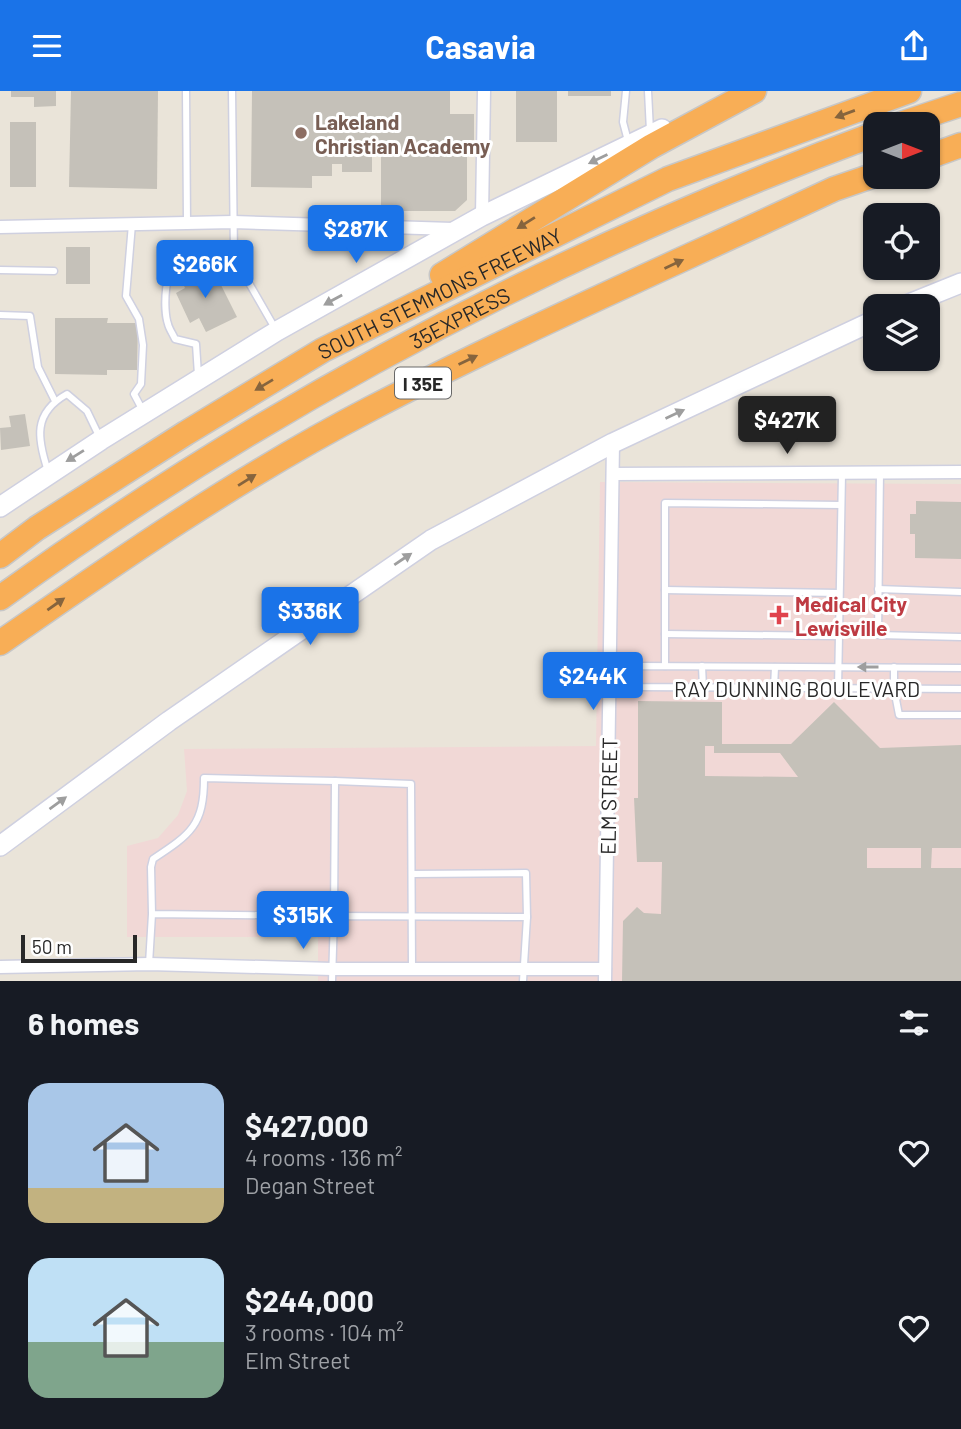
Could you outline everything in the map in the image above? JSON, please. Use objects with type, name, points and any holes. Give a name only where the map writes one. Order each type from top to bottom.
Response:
[{"type":"highway","points":[[323,350],[643,142],[752,91]]},
{"type":"highway","name":"SOUTH STEMMONS FREEWAY","points":[[0,557],[37,528],[323,350],[668,179],[909,91]]},
{"type":"highway","points":[[937,112],[961,104]]},
{"type":"highway","name":"35EXPRESS","points":[[0,598],[199,465],[330,386],[428,332],[526,283],[702,202],[863,139]]},
{"type":"highway","points":[[940,153],[961,145]]},
{"type":"highway","name":"I 35E","points":[[0,643],[172,527],[369,409],[821,195],[863,179]]},
{"type":"main road","name":"SOUTH STEMMONS FREEWAY","points":[[0,507],[144,412],[277,331],[482,216],[643,142]]},
{"type":"main road","points":[[951,291],[961,283]]},
{"type":"main road","points":[[0,846],[169,721],[431,540],[613,443],[863,326]]},
{"type":"street","points":[[482,216],[484,91]]},
{"type":"street","points":[[0,227],[233,222],[461,230]]},
{"type":"street","name":"ELM STREET","points":[[606,975],[613,443]]},
{"type":"street","points":[[613,474],[961,472]]},
{"type":"street","points":[[0,967],[149,964],[331,975],[412,969],[523,975],[606,975]]},
{"type":"lane","points":[[186,91],[187,223]]},
{"type":"lane","points":[[232,91],[234,257],[277,331]]},
{"type":"lane","points":[[626,91],[623,122],[643,142]]},
{"type":"lane","points":[[643,142],[648,91]]},
{"type":"lane","points":[[132,224],[126,296],[139,320],[143,345],[141,384],[134,394],[144,412]]},
{"type":"lane","points":[[198,380],[196,344],[175,339],[167,323],[169,268],[176,260],[185,257],[234,257]]},
{"type":"lane","points":[[0,270],[54,271]]},
{"type":"lane","points":[[0,315],[30,316],[38,367],[55,401]]},
{"type":"lane","points":[[49,473],[40,440],[43,413],[55,401],[67,394],[87,411],[101,440]]},
{"type":"lane","points":[[880,472],[878,635],[961,637]]},
{"type":"lane","points":[[838,689],[842,473]]},
{"type":"lane","points":[[665,666],[665,503],[841,505]]},
{"type":"lane","points":[[878,589],[961,592]]},
{"type":"lane","points":[[665,590],[839,593]]},
{"type":"lane","points":[[665,634],[838,636]]},
{"type":"lane","name":"RAY DUNNING BOULEVARD","points":[[610,677],[638,666],[961,668]]},
{"type":"lane","points":[[702,666],[703,688]]},
{"type":"lane","points":[[774,688],[775,667]]},
{"type":"lane","points":[[894,667],[898,715],[961,715]]},
{"type":"lane","name":"RAY DUNNING BOULEVARD","points":[[610,677],[640,687],[961,689]]},
{"type":"lane","points":[[149,964],[153,859],[180,842],[198,821],[204,804],[204,778],[411,784],[412,969]]},
{"type":"lane","points":[[331,975],[335,781]]},
{"type":"lane","points":[[412,874],[526,873],[527,917],[523,975]]},
{"type":"lane","points":[[152,914],[527,917]]},
{"type":"shaded area","name":"Medical City Lewisville","points":[[600,482],[961,484],[961,981],[318,981],[318,937],[127,937],[127,846],[158,838],[178,815],[187,791],[184,749],[596,746]]},
{"type":"building","points":[[11,91],[56,91],[56,106],[34,107],[34,97],[11,97]]},
{"type":"building","points":[[71,91],[158,91],[157,189],[69,187]]},
{"type":"building","points":[[252,91],[450,91],[450,114],[474,114],[474,140],[467,140],[467,200],[455,211],[381,211],[381,144],[372,144],[372,172],[342,172],[342,164],[332,164],[332,176],[312,176],[312,188],[251,187]]},
{"type":"building","points":[[516,91],[557,91],[557,142],[516,142]]},
{"type":"building","points":[[568,91],[611,91],[611,96],[568,96]]},
{"type":"building","points":[[10,122],[36,122],[36,187],[10,187]]},
{"type":"building","points":[[66,247],[90,247],[90,284],[66,284]]},
{"type":"building","points":[[199,266],[206,280],[216,275],[237,317],[206,332],[199,318],[190,323],[176,293],[185,288],[180,276]]},
{"type":"building","points":[[55,318],[108,318],[107,323],[138,323],[137,370],[107,370],[107,375],[55,374]]},
{"type":"building","points":[[25,414],[30,446],[1,450],[0,428],[11,427],[9,416]]},
{"type":"building","points":[[916,501],[961,502],[961,559],[915,558],[915,534],[910,534],[910,514],[916,514]]},
{"type":"building","points":[[638,701],[722,702],[722,744],[791,744],[834,702],[880,748],[961,745],[961,848],[932,848],[931,868],[961,868],[961,981],[622,981],[623,921],[637,907],[644,913],[661,914],[662,862],[637,862],[634,798],[638,798]],"holes":[[[705,746],[714,746],[714,753],[780,753],[798,777],[705,776]],[[867,848],[921,848],[921,868],[867,868]]]},
{"type":"place","name":"Lakeland Christian Academy","points":[[301,133]]},
{"type":"place","name":"Medical City Lewisville","points":[[779,615]]}]
